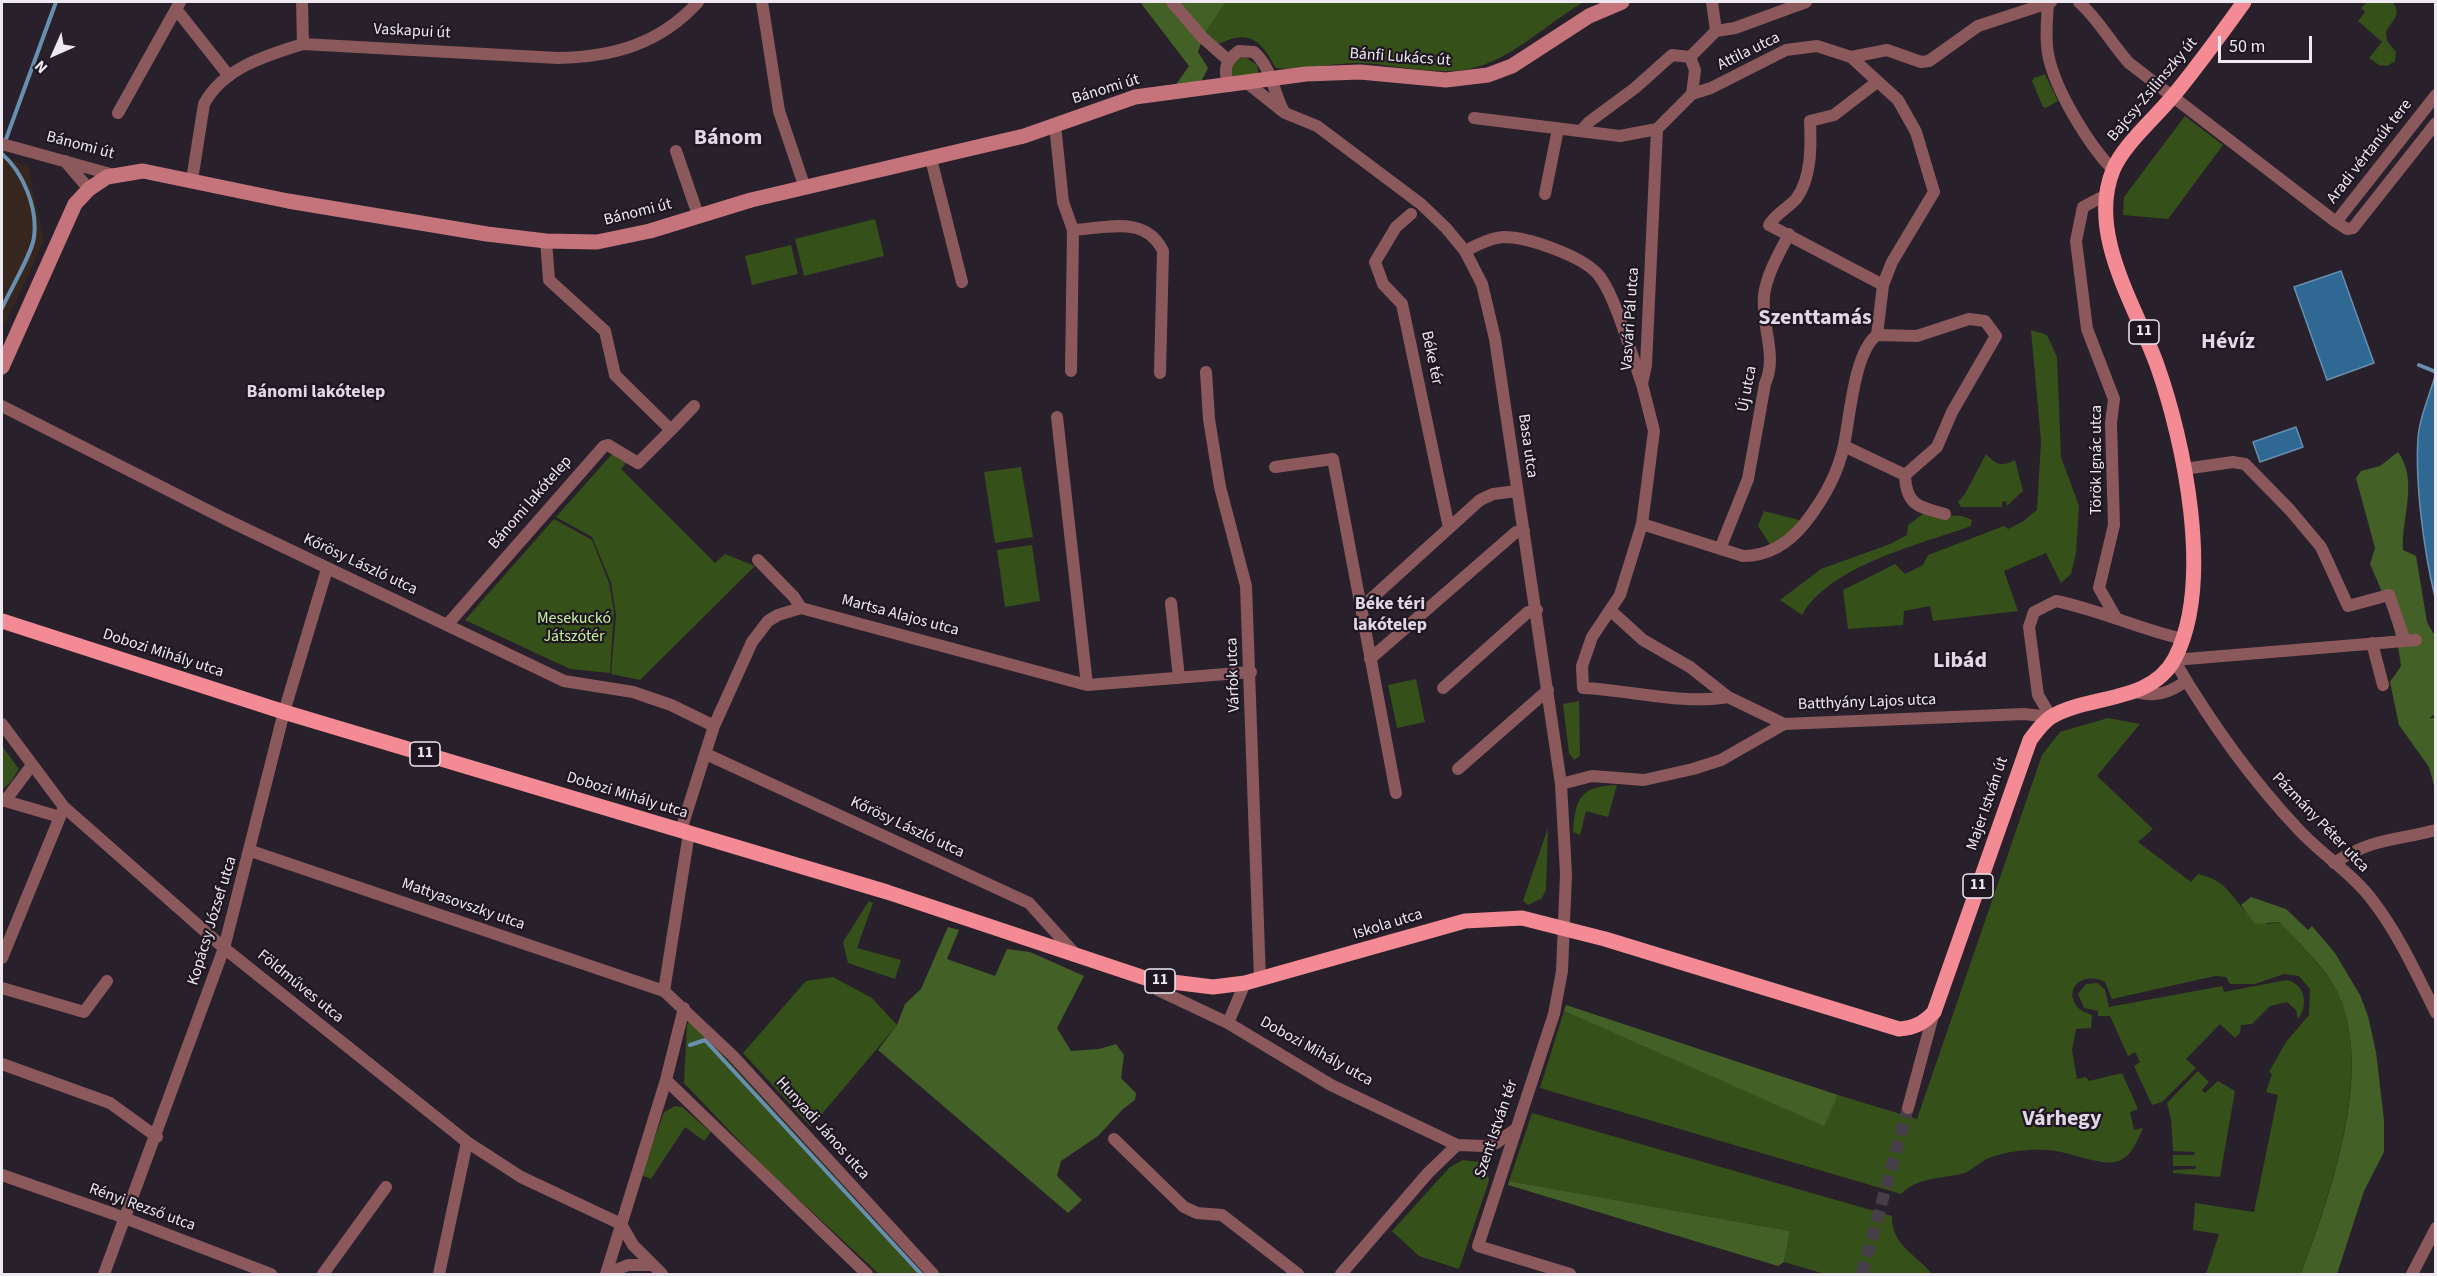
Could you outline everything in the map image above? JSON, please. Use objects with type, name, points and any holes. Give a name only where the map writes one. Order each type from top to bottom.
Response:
[{"type":"main road","name":"Bánfi Lukács út","points":[[1229,86],[1270,78],[1342,72],[1446,80],[1488,75],[1512,66],[1589,16],[1622,2]]},
{"type":"main road","name":"Bajcsy-Zsilinszky út","points":[[2174,660],[2183,639],[2192,601],[2192,533],[2184,469],[2166,391],[2106,225],[2106,195],[2113,170],[2120,158],[2173,96],[2244,2]]},
{"type":"main road","name":"Bánomi út","points":[[114,175],[144,171],[312,205],[487,234],[546,241],[597,242],[625,238],[699,215],[1024,136],[1135,97],[1229,86]]},
{"type":"main road","points":[[2,367],[75,204],[89,189],[114,175]]},
{"type":"main road","name":"Dobozi Mihály utca","points":[[2,621],[284,712],[929,906],[1148,980],[1213,987],[1253,982]]},
{"type":"main road","name":"Batthyány Lajos utca","points":[[2051,717],[2134,693],[2159,676],[2174,660]]},
{"type":"main road","name":"Majer István út","points":[[1934,1012],[2022,760],[2030,740],[2051,717]]},
{"type":"main road","name":"Iskola utca","points":[[1253,982],[1465,921],[1522,918],[1564,928]]},
{"type":"main road","name":"11","points":[[1564,928],[1899,1029],[1917,1026],[1934,1012]]},
{"type":"street","points":[[302,2],[303,44]]},
{"type":"street","name":"Vaskapui út","points":[[192,180],[204,104],[214,90],[230,76],[264,57],[303,44],[558,58],[594,57],[631,49],[690,10],[698,2]]},
{"type":"street","points":[[762,2],[779,111],[805,188]]},
{"type":"street","points":[[1172,2],[1202,37],[1228,60]]},
{"type":"street","points":[[1712,2],[1716,31]]},
{"type":"street","points":[[1690,57],[1716,31],[1735,28],[1806,2]]},
{"type":"street","points":[[1851,57],[1887,50],[1921,62],[1929,62],[1978,26],[2049,2],[2046,35],[2051,66],[2085,133],[2113,170]]},
{"type":"street","name":"Aradi vértanúk tere","points":[[2079,2],[2097,18],[2114,46],[2129,63],[2347,230],[2353,228],[2436,123]]},
{"type":"street","points":[[118,113],[178,5],[230,76]]},
{"type":"street","name":"Attila utca","points":[[1657,129],[1692,94],[1711,88],[1786,50],[1817,46],[1851,57],[1898,100],[1916,132],[1934,192],[1892,262],[1882,285]]},
{"type":"street","points":[[1229,86],[1224,75],[1228,60],[1239,51],[1254,52],[1268,68],[1284,113]]},
{"type":"street","points":[[1581,131],[1588,122],[1635,88],[1671,55],[1690,57]]},
{"type":"street","points":[[1690,57],[1695,70],[1692,94]]},
{"type":"street","name":"Basa utca","points":[[1246,82],[1284,113],[1317,126],[1422,204],[1465,251],[1482,284],[1495,339],[1561,784],[1566,874],[1564,928]]},
{"type":"street","points":[[1877,335],[1882,285],[1769,225],[1777,213],[1796,199],[1801,189],[1810,155],[1810,120],[1834,115],[1878,82]]},
{"type":"street","name":"Aradi vértanúk tere","points":[[2336,222],[2436,95]]},
{"type":"street","points":[[1474,118],[1620,136],[1657,129]]},
{"type":"street","points":[[1055,125],[1063,202],[1073,230],[1071,371]]},
{"type":"street","points":[[1545,194],[1558,129]]},
{"type":"street","name":"Vasvári Pál utca","points":[[1657,129],[1646,365],[1642,384],[1654,431],[1642,524],[1620,595],[1592,637],[1582,666],[1583,688],[1622,690],[1703,701],[1728,697]]},
{"type":"street","name":"Bánomi út","points":[[7,146],[114,175]]},
{"type":"street","points":[[676,151],[699,215]]},
{"type":"street","points":[[2389,153],[2403,164]]},
{"type":"street","points":[[931,159],[962,282]]},
{"type":"street","points":[[64,160],[89,189]]},
{"type":"street","name":"Török Ignác utca","points":[[2106,195],[2083,207],[2076,236],[2087,329],[2114,399],[2110,423],[2114,525],[2099,588],[2115,616]]},
{"type":"street","name":"Béke tér","points":[[1411,214],[1396,227],[1375,262],[1383,284],[1402,304],[1449,528]]},
{"type":"street","points":[[1073,230],[1133,226],[1148,230],[1157,238],[1163,251],[1160,373]]},
{"type":"street","name":"Új utca","points":[[1720,549],[1748,479],[1765,384],[1770,373],[1768,332],[1764,318],[1764,293],[1789,234]]},
{"type":"street","points":[[1465,251],[1487,241],[1505,237],[1555,250],[1594,270],[1605,285],[1642,384]]},
{"type":"street","points":[[546,241],[549,279],[605,331],[615,375],[671,430],[694,406]]},
{"type":"street","points":[[1642,524],[1743,556],[1757,556],[1774,551],[1798,532],[1821,503],[1844,446],[1861,364],[1871,339],[1877,335],[1917,336],[1969,319],[1985,321],[1994,331],[1995,342],[1952,412],[1937,447],[1905,475],[1905,489],[1912,501],[1945,514]]},
{"type":"street","name":"Várfok utca","points":[[1206,372],[1209,419],[1220,487],[1246,586],[1251,672],[1253,982]]},
{"type":"street","name":"Kőrösy László utca","points":[[2,406],[327,568],[564,681],[633,692],[671,705],[714,726]]},
{"type":"street","points":[[1057,417],[1087,685]]},
{"type":"street","name":"Bánomi lakótelep","points":[[447,625],[604,446],[608,445],[638,463],[671,430]]},
{"type":"street","points":[[1844,446],[1905,475]]},
{"type":"street","points":[[1275,467],[1333,459],[1396,793]]},
{"type":"street","points":[[2174,660],[2411,640],[2389,595],[2351,608],[2348,606],[2321,547],[2245,464],[2233,462],[2184,469]]},
{"type":"street","points":[[1361,608],[1479,500],[1493,494],[1517,491]]},
{"type":"street","points":[[1370,659],[1516,532],[1524,531]]},
{"type":"street","points":[[664,991],[685,832],[714,726],[752,642],[760,630],[778,615],[801,608],[794,597],[758,560]]},
{"type":"street","name":"Kopácsy József utca","points":[[104,1275],[157,1137],[224,948],[251,851],[284,712],[327,568]]},
{"type":"street","points":[[2051,717],[2038,695],[2029,627],[2034,612],[2056,602],[2115,616],[2155,633],[2183,639]]},
{"type":"street","points":[[1172,603],[1179,678]]},
{"type":"street","name":"Martsa Alajos utca","points":[[801,608],[1087,685],[1251,672]]},
{"type":"street","points":[[1443,688],[1528,612],[1536,610]]},
{"type":"street","points":[[1610,610],[1643,640],[1690,667],[1728,697],[1784,724]]},
{"type":"street","points":[[2369,644],[2383,685]]},
{"type":"street","name":"Pázmány Péter utca","points":[[2174,660],[2186,681],[2262,789],[2372,899],[2398,938],[2436,1012]]},
{"type":"street","points":[[2134,693],[2154,696],[2175,690],[2186,681]]},
{"type":"street","points":[[1458,769],[1548,690]]},
{"type":"street","name":"Batthyány Lajos utca","points":[[1561,784],[1592,776],[1644,780],[1682,772],[1721,760],[1784,724],[2024,714],[2051,717]]},
{"type":"street","name":"Földműves utca","points":[[2,726],[32,765],[62,812],[224,948],[468,1142],[521,1177],[621,1224]]},
{"type":"street","name":"Kőrösy László utca","points":[[706,754],[1029,903],[1078,956]]},
{"type":"street","points":[[3,801],[32,765]]},
{"type":"street","name":"Földműves utca","points":[[3,801],[62,812]]},
{"type":"street","points":[[2,958],[62,812]]},
{"type":"street","points":[[2334,863],[2358,848],[2384,839],[2436,830]]},
{"type":"street","name":"Mattyasovszky utca","points":[[251,851],[664,991]]},
{"type":"street","name":"Szent István tér","points":[[1564,928],[1562,971],[1554,1014],[1478,1246],[1570,1275]]},
{"type":"street","points":[[2,988],[84,1012],[107,981]]},
{"type":"street","points":[[1228,1023],[1253,982]]},
{"type":"street","name":"Dobozi Mihály utca","points":[[1158,990],[1228,1023],[1331,1085],[1457,1145]]},
{"type":"street","name":"Hunyadi János utca","points":[[664,991],[733,1056],[933,1275]]},
{"type":"street","points":[[606,1274],[666,1080],[684,1008]]},
{"type":"street","points":[[1908,1108],[1934,1012]]},
{"type":"street","points":[[2,1064],[110,1103],[157,1137]]},
{"type":"street","points":[[666,1080],[867,1275]]},
{"type":"street","points":[[1341,1275],[1428,1173],[1457,1145],[1485,1146],[1496,1143],[1517,1128]]},
{"type":"street","points":[[1114,1139],[1184,1207],[1197,1213],[1222,1215],[1298,1275]]},
{"type":"street","points":[[439,1275],[468,1142]]},
{"type":"street","points":[[1485,1146],[1497,1154],[1503,1167]]},
{"type":"street","name":"Rényi Rezső utca","points":[[2,1175],[126,1219],[271,1275]]},
{"type":"street","points":[[323,1275],[386,1187]]},
{"type":"street","points":[[621,1224],[651,1265],[662,1275]]},
{"type":"street","points":[[2412,1275],[2436,1228]]},
{"type":"street","points":[[606,1274],[628,1265],[651,1265]]},
{"type":"shaded area","points":[[2,155],[28,167],[44,241],[2,331]]},
{"type":"green space","points":[[1140,2],[1226,2],[1204,34],[1198,52],[1208,68],[1201,82],[1175,86],[1189,66]]},
{"type":"green space","points":[[1226,2],[1584,2],[1500,58],[1469,69],[1442,71],[1358,63],[1276,68],[1260,45],[1249,38],[1243,37],[1216,44],[1204,33]]},
{"type":"green space","points":[[2367,2],[2393,2],[2396,7],[2395,18],[2386,32],[2387,41],[2396,52],[2395,61],[2387,66],[2379,65],[2369,58],[2382,42],[2358,21],[2365,12],[2361,8]]},
{"type":"green space","points":[[1245,57],[1257,65],[1260,82],[1231,80],[1230,68],[1239,58]]},
{"type":"green space","points":[[2045,74],[2058,101],[2046,108],[2043,107],[2032,81]]},
{"type":"green space","points":[[2185,116],[2223,145],[2168,219],[2123,215],[2124,197]]},
{"type":"green space","points":[[875,219],[884,256],[804,276],[795,239]]},
{"type":"green space","points":[[791,245],[798,274],[752,285],[745,256]]},
{"type":"green space","points":[[2031,330],[2047,335],[2057,357],[2061,457],[2079,506],[2076,553],[2071,574],[2061,583],[2046,553],[2004,571],[2018,611],[1933,621],[1930,606],[1904,611],[1903,625],[1848,629],[1843,590],[1895,564],[1905,574],[1923,565],[1928,555],[2004,526],[2008,529],[2022,522],[2037,510],[2041,441]]},
{"type":"green space","points":[[2398,452],[2404,463],[2408,487],[2403,550],[2416,556],[2427,622],[2435,636],[2435,714],[2429,718],[2435,718],[2435,789],[2429,767],[2399,725],[2390,682],[2401,666],[2397,640],[2390,614],[2370,564],[2375,548],[2356,478],[2361,471],[2380,466]]},
{"type":"green space","points":[[613,453],[627,462],[621,469],[715,563],[725,554],[755,566],[640,680],[611,674],[616,615],[611,583],[592,537],[556,517]]},
{"type":"green space","points":[[1986,454],[1999,464],[2015,460],[2023,491],[2007,506],[2006,501],[2002,502],[2002,507],[1961,507],[1958,502],[1965,494]]},
{"type":"green space","points":[[1021,467],[1033,537],[995,543],[984,472]]},
{"type":"green space","points":[[1764,511],[1799,520],[1796,527],[1771,546],[1758,526]]},
{"type":"green space","points":[[1923,514],[1962,516],[1972,520],[1971,526],[1903,549],[1854,570],[1815,598],[1802,615],[1780,600],[1821,569],[1890,544],[1907,535],[1908,525]]},
{"type":"green space","name":"Mesekuckó Játszótér","points":[[554,519],[592,540],[609,583],[614,611],[610,673],[570,669],[465,620]]},
{"type":"green space","points":[[1032,545],[1040,601],[1005,607],[997,550]]},
{"type":"green space","points":[[1416,679],[1425,722],[1397,728],[1388,685]]},
{"type":"green space","points":[[1579,701],[1580,756],[1574,760],[1569,753],[1563,704]]},
{"type":"green space","points":[[2108,718],[2140,724],[2097,776],[2153,829],[2138,842],[2191,882],[2198,874],[2213,879],[2224,887],[2248,913],[2268,924],[2279,922],[2320,966],[2339,996],[2349,1028],[2352,1062],[2349,1099],[2334,1173],[2301,1274],[2206,1274],[2219,1234],[2193,1230],[2195,1203],[2254,1212],[2278,1095],[2266,1092],[2272,1074],[2269,1072],[2286,1042],[2309,1015],[2310,989],[2299,976],[2284,974],[2255,984],[2230,984],[2226,977],[2215,976],[2112,999],[2105,982],[2094,979],[2077,983],[2072,997],[2075,1004],[2092,1015],[2091,1028],[2076,1029],[2072,1050],[2077,1079],[2086,1077],[2089,1081],[2122,1073],[2138,1109],[2130,1112],[2134,1130],[2143,1128],[2130,1153],[2121,1160],[2108,1162],[2048,1150],[2010,1152],[1989,1158],[1965,1173],[1915,1184],[1901,1194],[1540,1088],[1564,1011],[1823,1125],[1838,1095],[1917,1119],[2042,755],[2060,732]]},
{"type":"green space","points":[[2,746],[19,769],[10,783],[2,790]]},
{"type":"green space","points":[[1617,785],[1608,817],[1586,811],[1580,835],[1573,832],[1578,802],[1582,796],[1595,788]]},
{"type":"green space","points":[[1548,828],[1546,890],[1542,898],[1528,905],[1523,901]]},
{"type":"green space","points":[[2251,897],[2286,909],[2308,930],[2312,926],[2335,953],[2360,995],[2368,1016],[2376,1052],[2384,1120],[2384,1152],[2364,1191],[2337,1274],[2301,1274],[2324,1209],[2344,1136],[2350,1098],[2352,1062],[2349,1027],[2339,996],[2327,976],[2279,922],[2255,924],[2241,905]]},
{"type":"green space","points":[[869,901],[873,903],[857,948],[901,960],[895,979],[848,963],[843,942]]},
{"type":"green space","points":[[948,927],[959,930],[947,959],[995,976],[1007,949],[1030,952],[1084,976],[1057,1028],[1071,1051],[1099,1049],[1116,1044],[1124,1055],[1121,1078],[1136,1093],[1135,1100],[1123,1109],[1098,1136],[1061,1161],[1057,1176],[1082,1200],[1068,1213],[878,1050],[897,1025],[905,1004],[921,989]]},
{"type":"green space","points":[[833,977],[872,998],[897,1025],[811,1127],[743,1053],[806,981]]},
{"type":"green space","points":[[2287,980],[2298,986],[2303,996],[2303,1008],[2298,1019],[2296,1010],[2287,1002],[2270,1006],[2252,1024],[2241,1025],[2240,1033],[2235,1038],[2220,1024],[2186,1059],[2196,1068],[2162,1102],[2152,1105],[2134,1066],[2140,1062],[2135,1052],[2128,1056],[2110,1016],[2098,1016],[2098,1011],[2084,1008],[2078,994],[2086,984],[2098,983],[2105,990],[2109,1007],[2222,986],[2224,992]]},
{"type":"green space","points":[[1566,1005],[1838,1095],[1824,1126],[1564,1011]]},
{"type":"green space","points":[[692,1021],[924,1274],[879,1274],[766,1169],[684,1083],[687,1024]]},
{"type":"green space","points":[[2198,1071],[2209,1082],[2202,1090],[2205,1093],[2218,1081],[2235,1091],[2220,1177],[2173,1173],[2173,1170],[2195,1169],[2196,1166],[2173,1166],[2173,1155],[2194,1155],[2195,1152],[2173,1151],[2171,1119],[2167,1103]]},
{"type":"green space","points":[[675,1106],[682,1107],[711,1132],[704,1141],[685,1127],[651,1179],[641,1175],[664,1112]]},
{"type":"green space","points":[[1532,1113],[1892,1216],[1893,1226],[1900,1242],[1932,1274],[1825,1274],[1784,1262],[1790,1231],[1509,1181]]},
{"type":"green space","points":[[1463,1160],[1480,1162],[1487,1167],[1489,1181],[1459,1269],[1419,1256],[1392,1231],[1450,1167]]},
{"type":"green space","points":[[1509,1181],[1790,1231],[1784,1262],[1778,1266],[1508,1185]]},
{"type":"water","points":[[2341,271],[2374,363],[2327,380],[2294,287]]},
{"type":"water","points":[[2435,376],[2435,597],[2421,518],[2417,456],[2420,423]]},
{"type":"water","points":[[2296,427],[2303,447],[2260,462],[2253,442]]},
{"type":"waterway","points":[[2,150],[56,2]]},
{"type":"waterway","points":[[2,154],[16,170],[27,191],[35,226],[30,252],[2,308]]},
{"type":"waterway","points":[[2419,365],[2436,372]]},
{"type":"waterway","points":[[690,1045],[705,1040],[921,1274]]},
{"type":"tunnel","points":[[1862,1274],[1908,1108]]},
{"type":"district","name":"Bánom","points":[[728,139]]},
{"type":"district","name":"Szenttamás","points":[[1815,319]]},
{"type":"district","name":"Hévíz","points":[[2228,343]]},
{"type":"district","name":"Bánomi lakótelep","points":[[316,393]]},
{"type":"district","name":"Béke téri lakótelep","points":[[1390,615]]},
{"type":"district","name":"Libád","points":[[1960,662]]},
{"type":"district","name":"Várhegy","points":[[2062,1120]]}]
